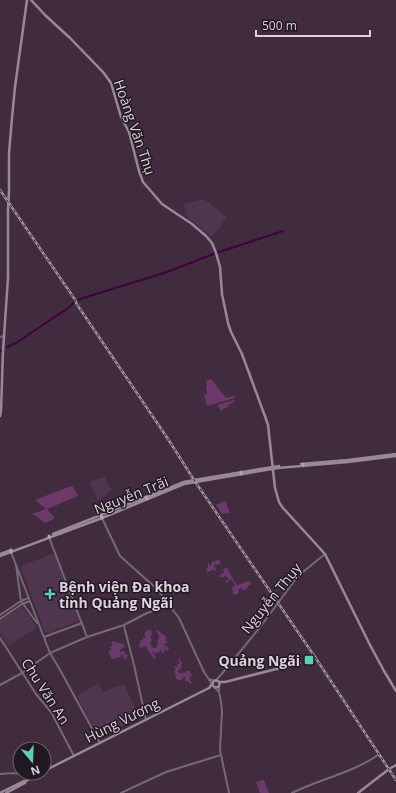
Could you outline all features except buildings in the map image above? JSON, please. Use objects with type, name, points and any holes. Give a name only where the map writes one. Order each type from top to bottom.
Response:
[{"type":"main road","points":[[0,416],[8,278],[8,210],[12,118],[27,0]]},
{"type":"main road","name":"Hoàng Văn Thụ","points":[[31,0],[70,38],[111,83],[121,116],[129,132],[143,182],[162,204],[192,224],[212,243],[220,267],[222,294],[228,323],[242,354],[268,425],[275,488],[281,506],[325,554],[384,671],[396,691]]},
{"type":"main road","name":"Nguyễn Trãi","points":[[0,555],[184,484],[273,467],[396,455]]},
{"type":"main road","points":[[209,688],[217,688],[225,682],[300,663]]},
{"type":"main road","points":[[209,688],[217,681],[225,682]]},
{"type":"main road","points":[[217,681],[219,686]]},
{"type":"main road","points":[[212,684],[215,688]]},
{"type":"main road","name":"Hùng Vương","points":[[52,767],[209,688]]},
{"type":"main road","points":[[358,793],[389,769],[396,766]]},
{"type":"main road","points":[[0,793],[25,783],[26,781]]},
{"type":"main road","points":[[6,793],[13,788]]},
{"type":"street","points":[[0,337],[4,336]]},
{"type":"street","points":[[101,517],[120,556],[156,589],[181,622],[204,672],[212,684]]},
{"type":"street","points":[[49,537],[87,637]]},
{"type":"street","points":[[11,551],[43,638],[100,743]]},
{"type":"street","name":"Nguyễn Thụy","points":[[217,681],[261,626],[298,576],[325,554]]},
{"type":"street","points":[[15,562],[22,602],[39,626]]},
{"type":"street","points":[[17,578],[21,577]]},
{"type":"street","points":[[0,619],[28,597]]},
{"type":"street","points":[[0,615],[22,602],[30,601]]},
{"type":"street","points":[[0,685],[22,673],[50,653],[87,637],[124,625],[168,604]]},
{"type":"street","points":[[43,638],[82,623]]},
{"type":"street","points":[[124,625],[146,720]]},
{"type":"street","name":"Chu Văn An","points":[[0,638],[36,694],[52,714],[74,756]]},
{"type":"street","points":[[209,679],[217,681]]},
{"type":"street","points":[[219,686],[222,711],[220,743],[221,755],[229,793]]},
{"type":"street","points":[[215,688],[219,692]]},
{"type":"street","points":[[121,793],[166,772],[221,755]]},
{"type":"street","points":[[292,793],[353,769],[378,756]]},
{"type":"street","points":[[0,774],[12,773]]},
{"type":"shaded area","points":[[204,199],[227,217],[212,237],[186,216],[184,204]]},
{"type":"shaded area","points":[[211,379],[226,398],[234,396],[235,398],[207,406],[204,395],[207,394],[206,381]]},
{"type":"shaded area","points":[[234,400],[234,402],[221,411],[217,405]]},
{"type":"shaded area","points":[[105,477],[112,490],[98,501],[90,483],[93,480]]},
{"type":"shaded area","points":[[71,486],[78,496],[47,509],[54,519],[45,523],[32,514],[46,509],[35,500]]},
{"type":"shaded area","points":[[225,501],[230,513],[222,514],[216,505]]},
{"type":"shaded area","name":"Bệnh viện Đa khoa tỉnh Quảng Ngãi","points":[[52,554],[55,555],[79,619],[78,621],[48,633],[45,632],[21,569],[23,565]]},
{"type":"shaded area","points":[[218,559],[221,564],[214,564],[216,570],[207,572],[208,563],[211,566],[213,561],[214,562]]},
{"type":"shaded area","points":[[223,569],[229,569],[228,571],[237,585],[249,581],[251,584],[247,587],[248,588],[244,590],[240,588],[237,595],[233,594],[232,587],[235,586],[232,580],[229,580],[227,583],[225,581],[228,580],[228,578],[225,576],[222,578],[218,576],[224,573]]},
{"type":"shaded area","points":[[22,606],[37,627],[9,646],[0,633],[0,621]]},
{"type":"shaded area","points":[[150,629],[153,635],[150,636],[152,640],[150,643],[153,648],[157,647],[157,640],[159,639],[157,630],[167,637],[165,640],[168,643],[164,645],[166,645],[165,648],[168,646],[169,649],[167,651],[165,649],[163,654],[161,650],[159,650],[160,652],[155,653],[152,651],[156,658],[154,659],[146,646],[140,648],[138,644],[141,643],[140,640],[145,638],[145,632]]},
{"type":"shaded area","points":[[114,641],[121,644],[123,643],[125,646],[119,651],[125,652],[125,655],[127,654],[127,659],[124,659],[123,655],[120,653],[121,657],[112,659],[108,652],[111,650],[110,647],[113,645],[111,643]]},
{"type":"shaded area","points":[[180,659],[182,667],[178,671],[180,674],[190,671],[192,676],[189,678],[192,683],[190,684],[188,681],[184,680],[186,678],[185,677],[182,678],[182,680],[178,680],[175,677],[174,670],[176,669],[174,668],[175,666],[178,666],[177,664],[179,664],[180,662],[178,661]]},
{"type":"shaded area","points":[[98,683],[103,692],[124,684],[139,717],[100,738],[77,696]]},
{"type":"shaded area","points":[[264,780],[269,793],[260,793],[256,782]]},
{"type":"waterway","points":[[7,347],[16,343],[76,301],[83,298],[167,272],[216,253],[283,231]]},
{"type":"railway","points":[[0,190],[76,301],[194,480],[315,657],[396,780]]},
{"type":"place","name":"Bệnh viện Đa khoa tỉnh Quảng Ngãi","points":[[50,594]]},
{"type":"place","name":"Quảng Ngãi","points":[[309,660]]}]
